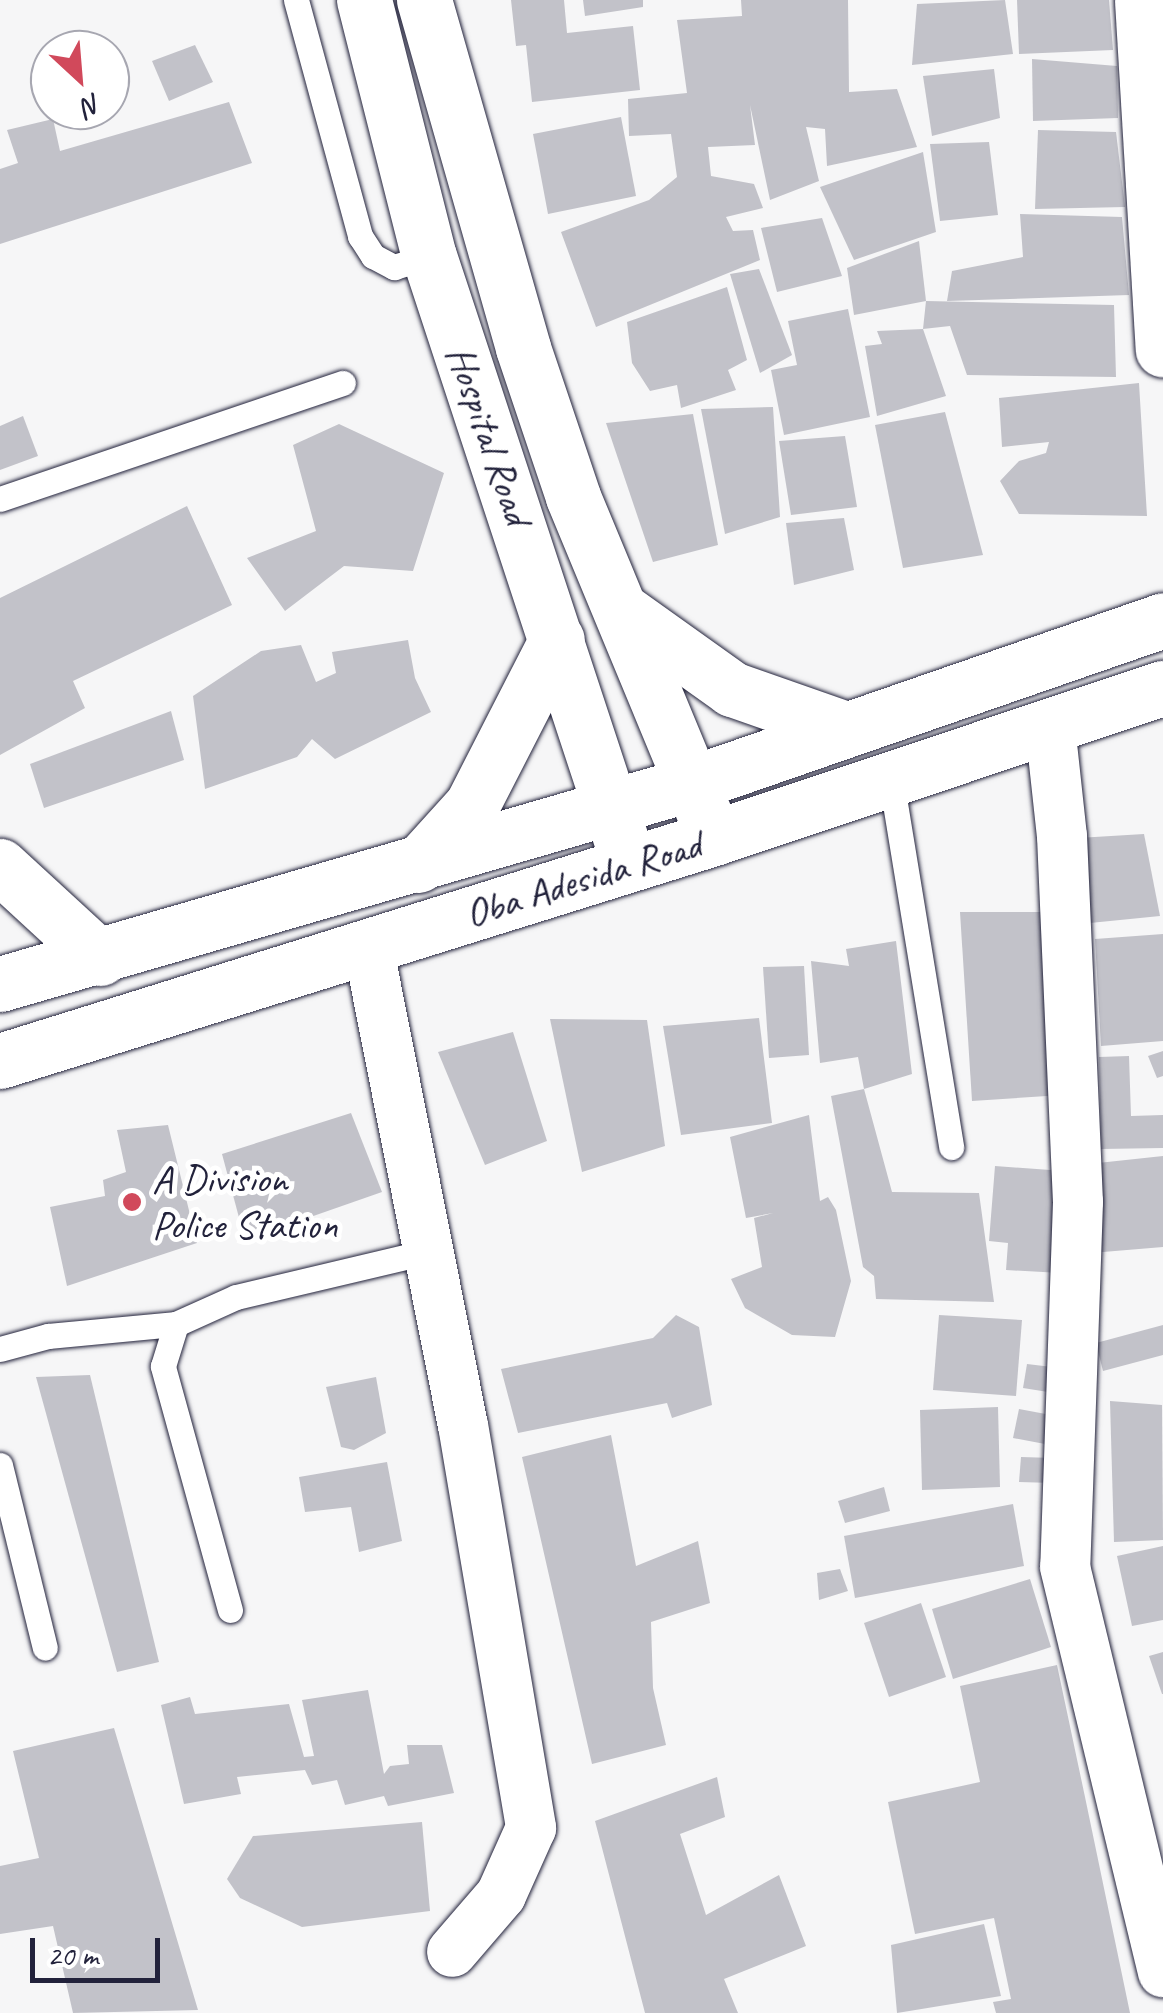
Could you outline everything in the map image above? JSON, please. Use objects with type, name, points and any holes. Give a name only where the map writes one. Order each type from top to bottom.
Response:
[{"type":"main road","name":"Hospital Road","points":[[364,0],[429,256],[629,864]]},
{"type":"main road","name":"Hospital Road","points":[[424,0],[530,367],[573,496],[714,838]]},
{"type":"main road","points":[[1142,0],[1163,349]]},
{"type":"main road","points":[[624,612],[732,689],[846,729]]},
{"type":"main road","name":"Oba Adesida Road","points":[[0,984],[693,784],[1163,620]]},
{"type":"main road","points":[[418,866],[472,805],[557,639]]},
{"type":"main road","name":"Oba Adesida Road","points":[[0,1061],[714,838],[1163,688]]},
{"type":"main road","points":[[0,866],[100,958]]},
{"type":"street","points":[[1050,726],[1062,836],[1078,1202],[1065,1567],[1163,1972]]},
{"type":"street","points":[[368,946],[531,1828],[501,1895],[452,1952]]},
{"type":"lane","points":[[296,0],[360,236],[373,256],[394,267],[429,256]]},
{"type":"lane","points":[[0,498],[343,383]]},
{"type":"lane","points":[[891,779],[951,1147]]},
{"type":"lane","points":[[0,1350],[48,1336],[176,1324],[236,1297],[427,1252]]},
{"type":"lane","points":[[176,1324],[164,1366],[230,1610]]},
{"type":"lane","points":[[0,1465],[45,1648]]},
{"type":"building","points":[[511,0],[564,0],[567,33],[633,26],[640,90],[532,102],[526,45],[516,46]]},
{"type":"building","points":[[583,0],[643,0],[643,7],[585,16]]},
{"type":"building","points":[[741,0],[848,0],[849,92],[897,89],[917,147],[827,166],[825,129],[806,127],[819,181],[770,200],[750,105],[755,145],[708,147],[711,176],[754,184],[763,208],[726,217],[733,231],[753,230],[760,260],[596,327],[561,232],[649,200],[677,177],[671,134],[629,136],[628,99],[687,93],[677,20],[742,16]]},
{"type":"building","points":[[1005,0],[1013,54],[912,65],[917,4]]},
{"type":"building","points":[[1017,0],[1109,0],[1113,50],[1019,54]]},
{"type":"building","points":[[195,45],[213,82],[169,101],[152,61]]},
{"type":"building","points":[[1032,59],[1117,66],[1118,118],[1033,121]]},
{"type":"building","points":[[994,69],[1000,118],[932,136],[923,76]]},
{"type":"building","points":[[229,102],[252,163],[0,244],[0,169],[18,163],[7,130],[30,124],[30,130],[55,130],[60,151]]},
{"type":"building","points":[[621,117],[636,196],[548,214],[533,134]]},
{"type":"building","points":[[1038,130],[1116,132],[1125,207],[1035,209]]},
{"type":"building","points":[[989,142],[998,215],[940,221],[930,144]]},
{"type":"building","points":[[923,152],[936,232],[854,260],[820,187]]},
{"type":"building","points":[[1020,214],[1122,217],[1129,295],[947,301],[952,271],[1023,257]]},
{"type":"building","points":[[822,218],[842,276],[777,292],[761,228]]},
{"type":"building","points":[[919,241],[926,301],[854,315],[847,268]]},
{"type":"building","points":[[759,269],[792,355],[760,373],[730,274]]},
{"type":"building","points":[[727,287],[747,360],[728,370],[736,390],[681,408],[677,385],[650,391],[632,363],[627,322]]},
{"type":"building","points":[[926,301],[1114,305],[1116,377],[967,375],[950,326],[923,329]]},
{"type":"building","points":[[848,309],[870,417],[784,435],[771,370],[797,365],[788,321]]},
{"type":"building","points":[[923,329],[946,396],[877,416],[865,346],[882,344],[877,331]]},
{"type":"building","points":[[1139,383],[1147,516],[1019,514],[1000,481],[1019,461],[1046,453],[1049,442],[1002,447],[999,398]]},
{"type":"building","points":[[773,407],[780,517],[725,534],[701,409]]},
{"type":"building","points":[[945,412],[983,555],[903,568],[875,425]]},
{"type":"building","points":[[693,414],[718,545],[653,562],[606,423]]},
{"type":"building","points":[[23,416],[38,456],[0,470],[0,426]]},
{"type":"building","points":[[339,424],[444,473],[413,571],[344,566],[285,611],[247,558],[316,531],[293,445]]},
{"type":"building","points":[[845,436],[857,507],[791,515],[779,441]]},
{"type":"building","points":[[187,506],[232,605],[73,681],[85,708],[0,755],[0,598]]},
{"type":"building","points":[[844,518],[854,570],[794,585],[786,523]]},
{"type":"building","points":[[408,640],[415,678],[431,712],[335,759],[312,739],[297,757],[205,789],[193,696],[261,651],[301,645],[316,682],[336,673],[332,652]]},
{"type":"building","points":[[171,711],[184,760],[44,808],[30,764]]},
{"type":"building","points":[[1144,834],[1160,916],[1090,923],[1078,838]]},
{"type":"building","points":[[960,912],[1053,912],[1062,1095],[972,1101]]},
{"type":"building","points":[[1163,934],[1163,1041],[1101,1046],[1095,939]]},
{"type":"building","points":[[896,941],[912,1074],[864,1089],[858,1057],[820,1063],[811,961],[849,966],[846,949]]},
{"type":"building","points":[[804,966],[809,1055],[769,1058],[763,967]]},
{"type":"building","points":[[759,1018],[772,1123],[681,1135],[663,1026]]},
{"type":"building","points":[[550,1019],[647,1020],[665,1146],[582,1172]]},
{"type":"building","points":[[513,1032],[547,1141],[485,1165],[438,1052]]},
{"type":"building","points":[[1163,1051],[1163,1076],[1157,1078],[1148,1056]]},
{"type":"building","points":[[1129,1056],[1131,1116],[1163,1115],[1163,1148],[1101,1149],[1099,1057]]},
{"type":"building","points":[[864,1089],[892,1192],[979,1193],[994,1302],[876,1299],[874,1276],[863,1267],[831,1096]]},
{"type":"building","points":[[351,1113],[382,1192],[245,1240],[222,1154]]},
{"type":"building","points":[[809,1115],[820,1201],[828,1197],[836,1210],[851,1281],[835,1337],[792,1335],[745,1308],[731,1279],[762,1267],[754,1218],[773,1213],[746,1218],[730,1137]]},
{"type":"building","name":"A Division Police Station","points":[[168,1125],[197,1243],[67,1286],[50,1207],[105,1196],[103,1180],[126,1172],[117,1130]]},
{"type":"building","points":[[1163,1156],[1163,1247],[1091,1253],[1098,1163]]},
{"type":"building","points":[[995,1166],[1064,1171],[1061,1273],[1006,1270],[1008,1243],[989,1241]]},
{"type":"building","points":[[676,1315],[699,1327],[712,1405],[672,1418],[667,1403],[518,1433],[501,1369],[653,1338]]},
{"type":"building","points":[[939,1315],[1022,1320],[1016,1396],[933,1390]]},
{"type":"building","points":[[1163,1325],[1163,1355],[1103,1371],[1096,1343]]},
{"type":"building","points":[[1027,1364],[1052,1367],[1048,1392],[1023,1388]]},
{"type":"building","points":[[90,1375],[159,1662],[117,1672],[36,1377]]},
{"type":"building","points":[[376,1377],[386,1433],[354,1450],[341,1447],[326,1387]]},
{"type":"building","points":[[1110,1401],[1162,1405],[1163,1540],[1114,1542]]},
{"type":"building","points":[[998,1407],[1000,1487],[922,1490],[920,1410]]},
{"type":"building","points":[[1019,1409],[1051,1415],[1045,1444],[1013,1438]]},
{"type":"building","points":[[611,1435],[636,1566],[698,1541],[710,1603],[651,1622],[653,1688],[666,1745],[592,1764],[522,1457]]},
{"type":"building","points":[[1021,1457],[1054,1458],[1053,1483],[1019,1482]]},
{"type":"building","points":[[387,1462],[402,1541],[359,1552],[351,1507],[305,1512],[299,1477]]},
{"type":"building","points":[[884,1487],[890,1511],[845,1523],[838,1501]]},
{"type":"building","points":[[1013,1504],[1024,1566],[855,1598],[844,1536]]},
{"type":"building","points":[[1163,1546],[1163,1620],[1132,1626],[1117,1556]]},
{"type":"building","points":[[840,1569],[848,1591],[819,1600],[817,1573]]},
{"type":"building","points":[[1030,1579],[1051,1647],[953,1679],[932,1609]]},
{"type":"building","points":[[921,1603],[946,1677],[889,1697],[864,1623]]},
{"type":"building","points":[[1163,1652],[1163,1694],[1162,1694],[1149,1656]]},
{"type":"building","points":[[1057,1665],[1130,2013],[996,2013],[993,2002],[1011,1999],[994,1918],[915,1934],[888,1802],[980,1782],[960,1686]]},
{"type":"building","points":[[368,1690],[384,1774],[390,1766],[409,1764],[407,1745],[442,1745],[454,1793],[388,1806],[384,1796],[345,1805],[337,1780],[312,1785],[305,1770],[237,1777],[241,1794],[184,1804],[161,1705],[190,1697],[195,1714],[289,1704],[304,1757],[314,1756],[302,1700]]},
{"type":"building","points":[[114,1728],[198,2010],[73,2013],[53,1926],[0,1934],[0,1866],[39,1858],[13,1751]]},
{"type":"building","points":[[717,1777],[725,1817],[680,1834],[706,1915],[779,1875],[806,1946],[724,1979],[738,2013],[645,2013],[595,1821]]},
{"type":"building","points":[[422,1822],[430,1911],[302,1927],[240,1898],[227,1879],[253,1836]]},
{"type":"building","points":[[984,1924],[1001,1996],[897,2013],[891,1945]]},
{"type":"place","name":"A Division Police Station","points":[[132,1202]]}]
